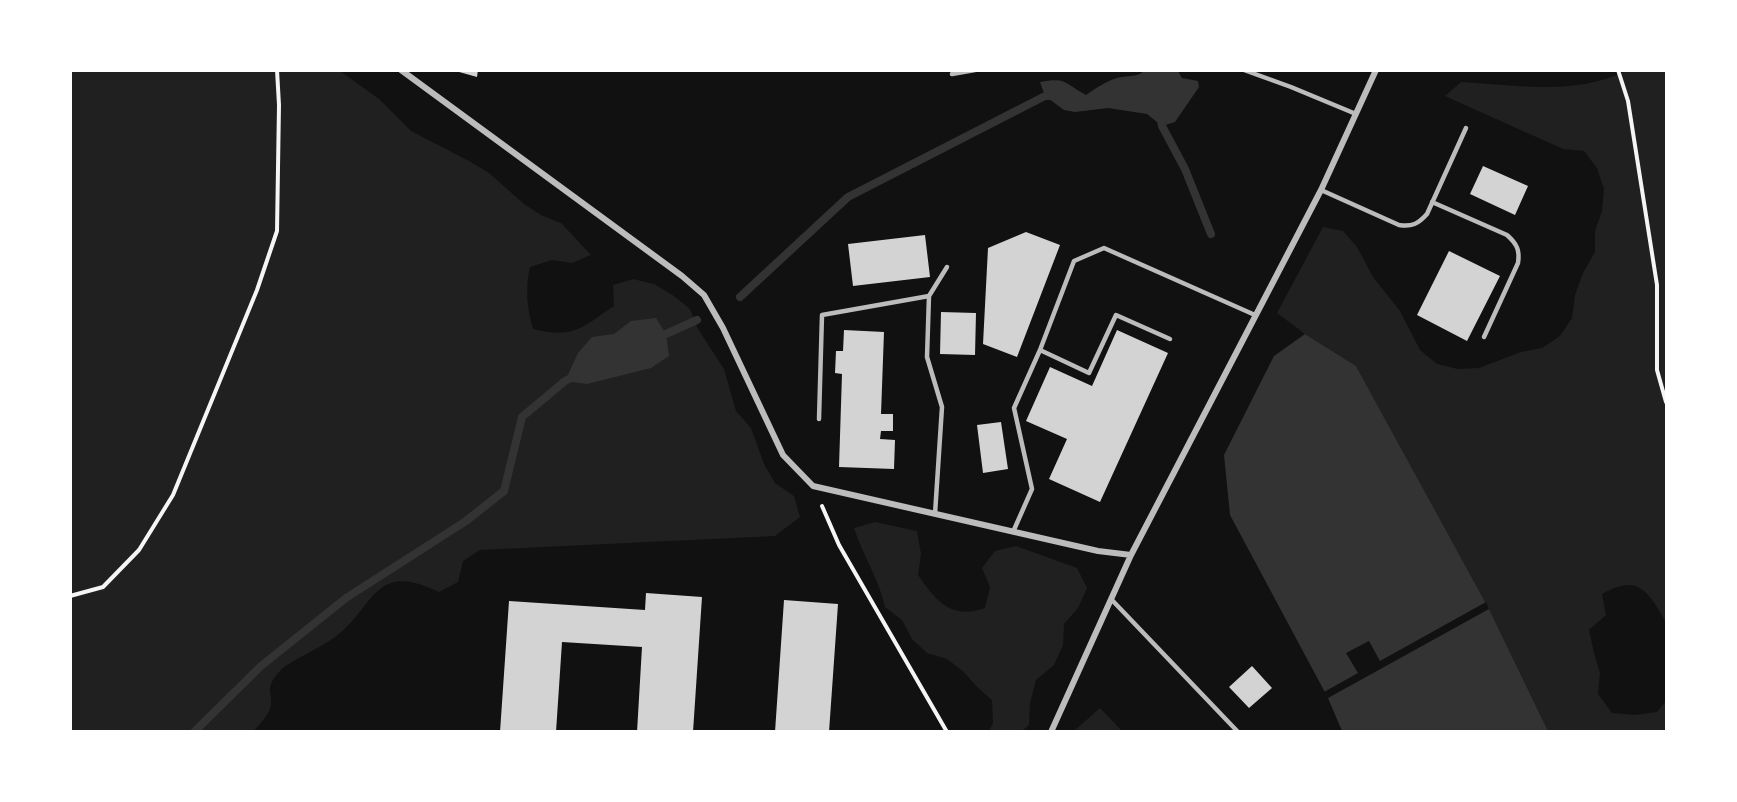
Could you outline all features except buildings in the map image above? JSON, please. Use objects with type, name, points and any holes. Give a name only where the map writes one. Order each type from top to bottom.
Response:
[{"type":"street","points":[[401,70],[682,276],[704,295],[723,328],[783,455],[813,486],[1098,551],[1131,555]]},
{"type":"street","points":[[1051,732],[1131,555],[1320,189],[1376,70]]},
{"type":"lane","points":[[952,74],[975,70]]},
{"type":"lane","points":[[1244,70],[1356,114]]},
{"type":"lane","points":[[1320,189],[1399,225],[1410,226],[1420,223],[1427,214],[1466,128]]},
{"type":"lane","points":[[1432,202],[1507,235],[1515,242],[1520,253],[1518,263],[1484,337]]},
{"type":"lane","points":[[1013,532],[1032,489],[1014,408],[1040,350],[1074,261],[1104,248],[1255,315]]},
{"type":"lane","points":[[935,514],[942,406],[927,357],[929,296],[947,267]]},
{"type":"lane","points":[[819,419],[822,315],[929,296]]},
{"type":"lane","points":[[1040,350],[1089,373],[1116,315],[1170,339]]},
{"type":"lane","points":[[1111,599],[1238,732]]},
{"type":"path","points":[[70,596],[104,587],[139,550],[173,495],[257,290],[278,231],[277,70]]},
{"type":"path","points":[[1618,70],[1628,101],[1657,285],[1657,370],[1666,402]]},
{"type":"path","points":[[813,486],[838,544],[947,732]]},
{"type":"shaded area","points":[[70,71],[340,71],[379,99],[411,131],[489,173],[524,204],[541,215],[561,223],[591,255],[572,263],[552,260],[530,267],[527,298],[533,329],[558,333],[585,326],[614,306],[613,285],[633,279],[654,284],[690,309],[698,329],[724,369],[736,411],[751,428],[764,464],[775,483],[794,496],[800,517],[775,536],[480,550],[463,561],[458,582],[439,592],[417,583],[401,581],[388,584],[378,591],[349,625],[335,637],[280,671],[270,687],[270,709],[254,731],[71,731]]},
{"type":"shaded area","points":[[1144,71],[1178,71],[1182,78],[1198,81],[1199,87],[1175,122],[1162,126],[1147,114],[1108,108],[1075,112],[1064,110],[1045,96],[1040,82],[1061,81],[1086,95],[1117,78],[1135,76]]},
{"type":"shaded area","points":[[1626,71],[1666,71],[1666,622],[1647,594],[1629,585],[1617,587],[1602,594],[1606,615],[1589,630],[1600,673],[1598,694],[1612,713],[1635,715],[1657,712],[1666,701],[1666,731],[1548,731],[1489,609],[1356,366],[1305,334],[1277,313],[1323,227],[1343,231],[1357,247],[1373,277],[1400,311],[1420,350],[1437,364],[1458,369],[1479,368],[1521,352],[1542,348],[1560,336],[1572,318],[1575,295],[1583,273],[1595,252],[1595,231],[1602,211],[1604,189],[1597,168],[1584,151],[1563,149],[1445,96],[1461,82],[1566,86],[1607,79]]},
{"type":"shaded area","points":[[656,318],[666,334],[669,356],[651,368],[587,384],[565,381],[578,353],[592,337],[614,334],[631,321]]},
{"type":"shaded area","points":[[1305,334],[1356,366],[1489,609],[1548,731],[1342,731],[1328,698],[1230,515],[1224,455],[1274,356]]},
{"type":"shaded area","points":[[875,522],[917,531],[921,554],[918,575],[938,600],[954,610],[963,612],[985,608],[990,587],[982,568],[995,551],[1016,546],[1077,568],[1087,588],[1078,608],[1064,624],[1063,645],[1054,665],[1036,680],[1030,703],[1029,725],[1022,731],[989,731],[993,723],[992,700],[964,672],[947,659],[927,653],[912,639],[902,620],[885,607],[854,528]]},
{"type":"shaded area","points":[[1100,708],[1122,731],[1074,731]]},
{"type":"pier","points":[[1486,602],[1489,609],[1328,698],[1324,692],[1358,673],[1346,653],[1369,641],[1380,661]]},
{"type":"waterway","points":[[740,297],[848,197],[1045,96],[1054,96]]},
{"type":"waterway","points":[[1160,116],[1162,126],[1185,169],[1211,234]]},
{"type":"waterway","points":[[657,338],[697,320]]},
{"type":"waterway","points":[[194,732],[261,666],[346,598],[466,521],[504,491],[522,417],[565,381],[575,376]]}]
